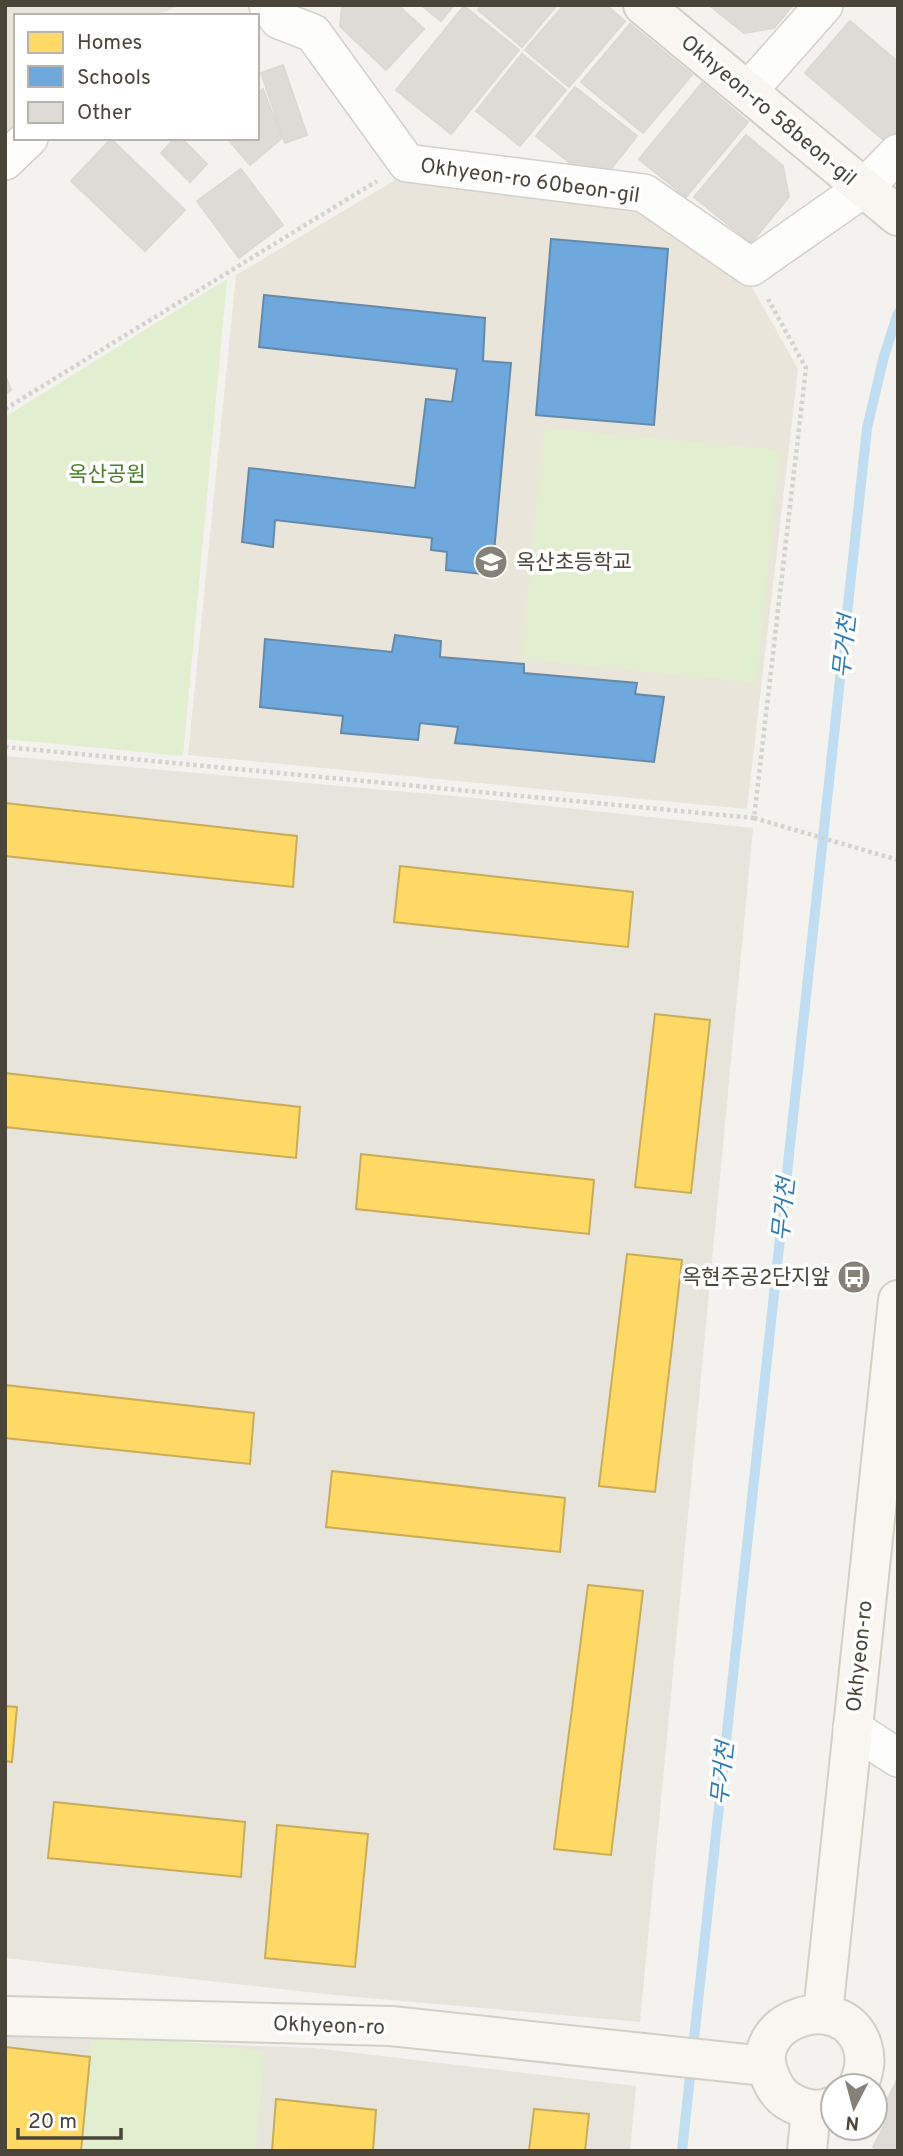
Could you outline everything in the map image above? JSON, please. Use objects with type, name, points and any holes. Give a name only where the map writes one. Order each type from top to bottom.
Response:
[{"type":"main road","name":"Okhyeon-ro 58beon-gil","points":[[643,5],[898,216]]},
{"type":"main road","name":"Okhyeon-ro","points":[[823,2013],[898,1300]]},
{"type":"main road","points":[[819,2108],[796,2106],[750,2065],[780,2028],[807,2013],[823,2013],[839,2018],[852,2028],[861,2042],[865,2059],[862,2072]]},
{"type":"main road","name":"Okhyeon-ro","points":[[5,2016],[391,2026],[750,2065]]},
{"type":"main road","points":[[807,2151],[819,2117]]},
{"type":"street","points":[[747,92],[824,5]]},
{"type":"street","name":"Okhyeon-ro 60beon-gil","points":[[274,13],[313,33],[407,163],[644,193],[751,267]]},
{"type":"street","points":[[5,161],[27,140]]},
{"type":"street","points":[[751,267],[863,188],[898,153]]},
{"type":"street","points":[[852,1728],[898,1758]]},
{"type":"path","points":[[5,410],[407,163]]},
{"type":"path","points":[[751,267],[806,369],[754,818]]},
{"type":"path","points":[[5,747],[754,818],[898,860]]},
{"type":"shaded area","points":[[5,5],[181,5],[159,14],[14,14],[14,138],[5,145]]},
{"type":"shaded area","name":"옥산초등학교","points":[[407,173],[639,205],[744,273],[798,369],[747,809],[188,755],[236,275]]},
{"type":"shaded area","points":[[5,756],[465,797],[753,828],[640,2022],[334,1995],[5,1958]]},
{"type":"shaded area","points":[[5,2036],[314,2048],[636,2086],[630,2151],[5,2151]]},
{"type":"green space","name":"옥산공원","points":[[227,279],[183,756],[5,739],[5,417]]},
{"type":"green space","points":[[544,428],[780,450],[757,683],[521,659]]},
{"type":"green space","points":[[92,2032],[264,2051],[256,2151],[81,2151]]},
{"type":"building: Homes","points":[[5,803],[297,836],[293,887],[5,856]]},
{"type":"building: Homes","points":[[400,866],[633,892],[628,947],[394,922]]},
{"type":"building: Homes","points":[[655,1014],[710,1020],[691,1193],[635,1187]]},
{"type":"building: Homes","points":[[5,1073],[300,1107],[296,1158],[5,1127]]},
{"type":"building: Homes","points":[[361,1154],[594,1180],[589,1234],[356,1209]]},
{"type":"building: Homes","points":[[627,1254],[682,1260],[655,1492],[599,1486]]},
{"type":"building: Homes","points":[[5,1385],[254,1413],[250,1464],[5,1438]]},
{"type":"building: Homes","points":[[332,1471],[565,1498],[560,1552],[326,1527]]},
{"type":"building: Homes","points":[[588,1585],[643,1591],[611,1855],[554,1849]]},
{"type":"building: Homes","points":[[5,1706],[17,1707],[12,1762],[5,1761]]},
{"type":"building: Homes","points":[[54,1802],[245,1822],[241,1877],[48,1858]]},
{"type":"building: Homes","points":[[277,1825],[368,1834],[355,1967],[265,1958]]},
{"type":"building: Homes","points":[[5,2047],[90,2057],[81,2151],[5,2151]]},
{"type":"building: Homes","points":[[276,2099],[376,2110],[373,2151],[272,2151]]},
{"type":"building: Homes","points":[[534,2109],[589,2114],[585,2151],[529,2151]]},
{"type":"building: Schools","points":[[551,239],[668,249],[654,425],[536,415]]},
{"type":"building: Schools","points":[[264,295],[485,318],[483,361],[511,363],[492,575],[446,570],[447,552],[431,550],[432,538],[275,520],[273,547],[242,542],[249,468],[415,488],[426,399],[452,402],[457,369],[259,347]]},
{"type":"building: Schools","points":[[395,635],[441,641],[440,657],[524,664],[524,673],[637,683],[635,694],[664,697],[654,762],[455,743],[458,727],[420,723],[418,740],[341,733],[343,716],[260,707],[265,639],[392,652]]},
{"type":"building: Other","points":[[342,5],[398,5],[424,29],[386,70],[340,26]]},
{"type":"building: Other","points":[[421,5],[454,5],[441,21]]},
{"type":"building: Other","points":[[483,5],[557,5],[522,47],[478,10]]},
{"type":"building: Other","points":[[564,5],[606,5],[625,21],[569,87],[525,50]]},
{"type":"building: Other","points":[[709,5],[793,5],[774,28],[744,33]]},
{"type":"building: Other","points":[[464,6],[519,50],[451,134],[396,90]]},
{"type":"building: Other","points":[[850,21],[898,62],[898,130],[887,143],[805,73]]},
{"type":"building: Other","points":[[630,24],[692,75],[643,133],[581,82]]},
{"type":"building: Other","points":[[522,54],[566,90],[520,146],[476,111]]},
{"type":"building: Other","points":[[283,65],[307,135],[285,143],[261,73]]},
{"type":"building: Other","points":[[702,83],[748,122],[686,197],[639,159]]},
{"type":"building: Other","points":[[575,87],[637,136],[598,185],[536,136]]},
{"type":"building: Other","points":[[263,89],[282,138],[250,165],[229,140],[259,140],[259,92]]},
{"type":"building: Other","points":[[746,135],[783,166],[789,197],[751,243],[694,197]]},
{"type":"building: Other","points":[[112,140],[185,210],[145,251],[71,181]]},
{"type":"building: Other","points":[[173,140],[183,140],[207,164],[190,182],[161,153]]},
{"type":"building: Other","points":[[241,169],[283,225],[239,258],[197,201]]},
{"type":"building: Other","points":[[5,375],[11,390],[5,394]]},
{"type":"building: Other","points":[[898,2078],[898,2151],[881,2151],[873,2147],[876,2142],[889,2142],[889,2096]]},
{"type":"waterway","name":"무거천","points":[[682,2151],[867,428],[884,356],[898,313]]},
{"type":"place","name":"옥산초등학교","points":[[491,562]]},
{"type":"place","name":"옥현주공2단지앞","points":[[854,1277]]}]
